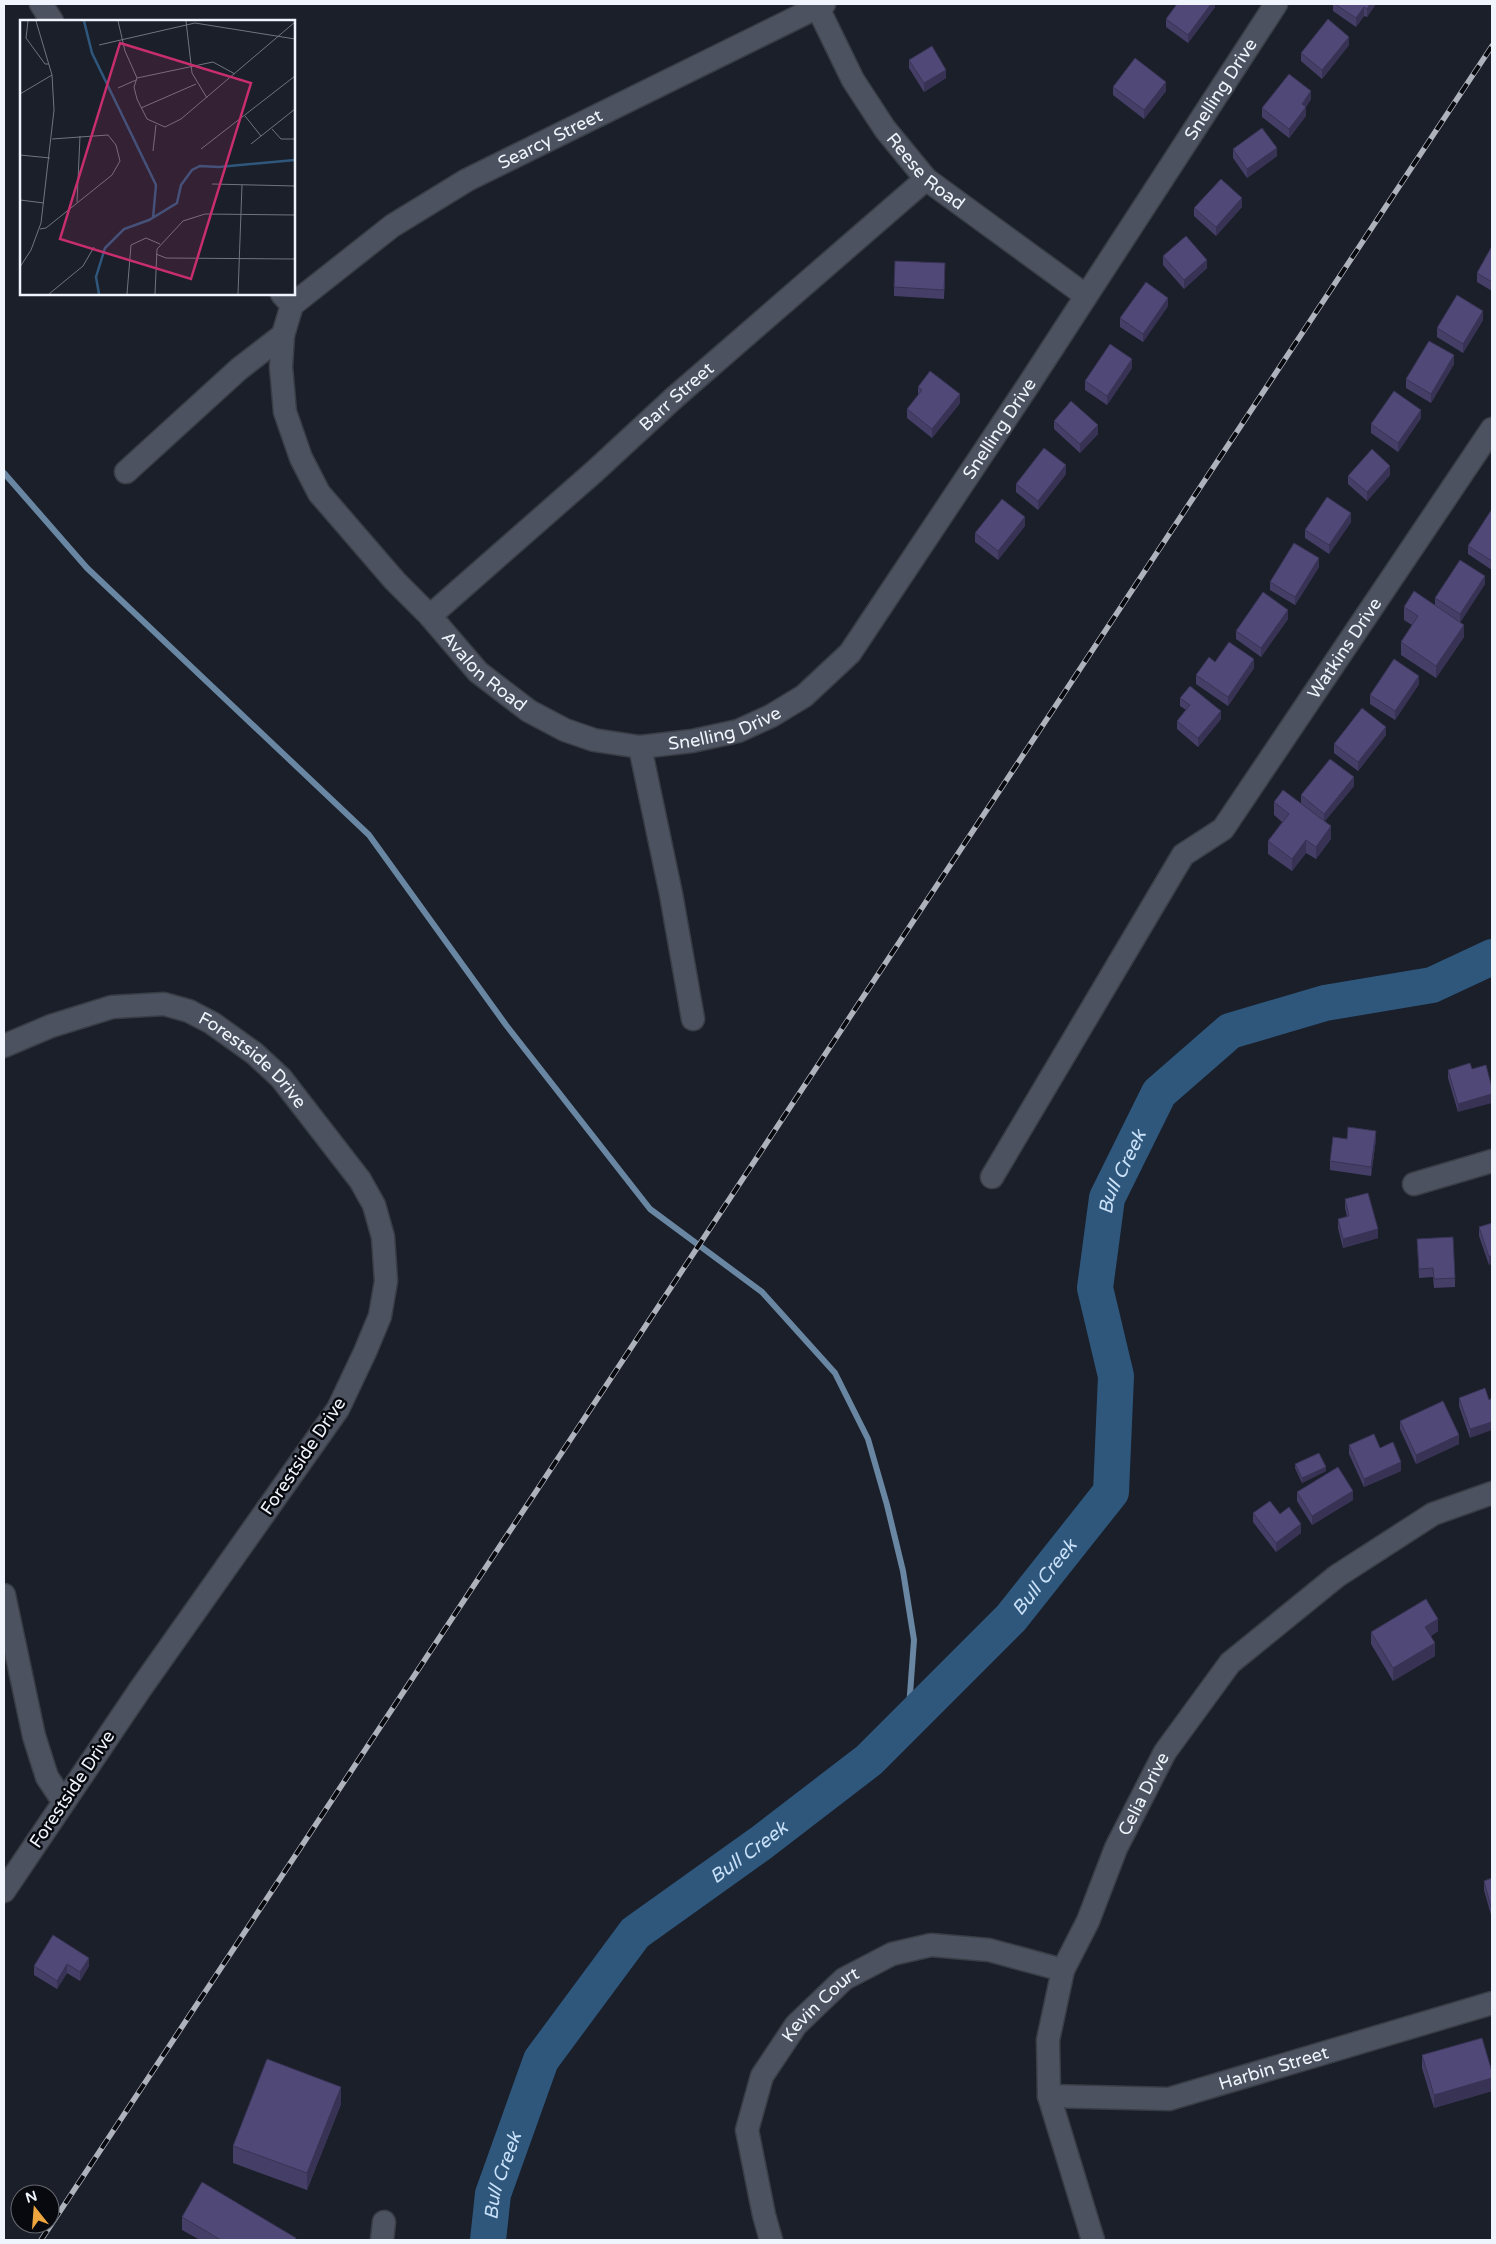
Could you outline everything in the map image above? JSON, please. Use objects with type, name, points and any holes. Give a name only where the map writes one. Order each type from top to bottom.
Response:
[{"type":"street","points":[[41,4],[51,20]]},
{"type":"street","name":"Snelling Drive","points":[[640,747],[692,741],[738,731],[771,716],[804,696],[850,653],[1029,384],[1085,295],[1276,4]]},
{"type":"street","name":"Reese Road","points":[[819,5],[852,80],[885,129],[926,179],[1085,295]]},
{"type":"street","name":"Searcy Street","points":[[295,293],[392,226],[467,180],[819,5]]},
{"type":"street","name":"Barr Street","points":[[430,616],[595,471],[675,397],[926,179]]},
{"type":"street","name":"Avalon Road","points":[[287,299],[281,367],[285,412],[302,458],[319,494],[395,581],[430,616],[478,672],[529,711],[565,730],[594,740],[640,747]]},
{"type":"street","points":[[126,472],[238,369],[283,335]]},
{"type":"street","name":"Watkins Drive","points":[[992,1178],[1184,855],[1223,829],[1492,429]]},
{"type":"street","points":[[640,747],[671,894],[693,1019]]},
{"type":"street","name":"Forestside Drive","points":[[4,1046],[51,1026],[112,1007],[164,1004],[188,1012],[212,1024],[254,1053],[281,1078],[360,1180],[374,1205],[383,1237],[386,1281],[380,1316],[338,1409],[63,1801],[4,1891]]},
{"type":"street","points":[[1414,1184],[1492,1162]]},
{"type":"street","name":"Celia Drive","points":[[1093,2240],[1049,2096],[1048,2040],[1063,1970],[1088,1921],[1116,1848],[1165,1752],[1230,1663],[1337,1576],[1433,1514],[1492,1493]]},
{"type":"street","points":[[4,1595],[34,1736],[47,1777],[63,1801]]},
{"type":"street","name":"Kevin Court","points":[[771,2240],[764,2215],[747,2130],[762,2076],[796,2025],[844,1979],[892,1954],[931,1944],[989,1950],[1063,1970]]},
{"type":"street","name":"Harbin Street","points":[[1049,2096],[1169,2099],[1492,2003]]},
{"type":"building","points":[[1177,4],[1211,4],[1188,35],[1166,19]]},
{"type":"building","points":[[1335,4],[1370,4],[1367,9],[1364,7],[1356,18]]},
{"type":"building","points":[[1328,19],[1349,37],[1322,70],[1301,53]]},
{"type":"building","points":[[932,46],[946,70],[924,83],[909,60]]},
{"type":"building","points":[[1135,58],[1166,82],[1144,110],[1113,87]]},
{"type":"building","points":[[1289,74],[1311,91],[1302,104],[1306,107],[1289,129],[1262,108]]},
{"type":"building","points":[[1262,128],[1277,148],[1247,169],[1233,149]]},
{"type":"building","points":[[1221,179],[1242,198],[1216,227],[1194,208]]},
{"type":"building","points":[[1186,236],[1207,260],[1184,280],[1163,256]]},
{"type":"building","points":[[1492,246],[1492,282],[1477,273]]},
{"type":"building","points":[[895,261],[945,263],[944,290],[894,287]]},
{"type":"building","points":[[1146,282],[1168,298],[1143,334],[1120,318]]},
{"type":"building","points":[[1457,295],[1483,311],[1463,344],[1437,328]]},
{"type":"building","points":[[1429,341],[1454,355],[1431,394],[1406,379]]},
{"type":"building","points":[[1110,344],[1132,359],[1107,396],[1085,381]]},
{"type":"building","points":[[930,371],[960,394],[932,429],[907,409],[922,390],[918,387]]},
{"type":"building","points":[[1394,391],[1421,410],[1398,443],[1371,424]]},
{"type":"building","points":[[1071,401],[1098,425],[1080,444],[1054,421]]},
{"type":"building","points":[[1044,448],[1066,465],[1038,501],[1016,484]]},
{"type":"building","points":[[1372,449],[1390,466],[1367,492],[1348,476]]},
{"type":"building","points":[[1327,497],[1351,513],[1329,545],[1305,530]]},
{"type":"building","points":[[1002,499],[1025,517],[998,551],[975,533]]},
{"type":"building","points":[[1492,509],[1492,561],[1468,546]]},
{"type":"building","points":[[1294,543],[1319,558],[1295,597],[1270,582]]},
{"type":"building","points":[[1460,560],[1485,576],[1460,614],[1435,598]]},
{"type":"building","points":[[1414,591],[1464,625],[1436,666],[1401,642],[1418,616],[1404,607]]},
{"type":"building","points":[[1263,592],[1288,610],[1261,648],[1236,631]]},
{"type":"building","points":[[1229,642],[1254,659],[1228,697],[1196,675],[1209,657],[1215,662]]},
{"type":"building","points":[[1394,659],[1419,676],[1395,711],[1370,695]]},
{"type":"building","points":[[1190,686],[1221,711],[1198,738],[1177,721],[1190,705],[1180,698]]},
{"type":"building","points":[[1362,708],[1386,727],[1358,762],[1334,744]]},
{"type":"building","points":[[1330,759],[1354,777],[1324,814],[1301,795]]},
{"type":"building","points":[[1283,790],[1331,826],[1316,847],[1306,840],[1292,859],[1268,841],[1289,814],[1274,802]]},
{"type":"building","points":[[1470,1063],[1472,1069],[1486,1065],[1492,1094],[1458,1104],[1448,1070]]},
{"type":"building","points":[[1348,1127],[1376,1131],[1371,1167],[1330,1161],[1333,1137],[1347,1139]]},
{"type":"building","points":[[1368,1193],[1378,1229],[1343,1239],[1338,1219],[1349,1216],[1345,1199]]},
{"type":"building","points":[[1492,1223],[1492,1255],[1489,1257],[1479,1227]]},
{"type":"building","points":[[1453,1237],[1455,1278],[1434,1279],[1433,1268],[1419,1269],[1417,1239]]},
{"type":"building","points":[[1485,1388],[1489,1400],[1492,1398],[1492,1422],[1470,1429],[1459,1398]]},
{"type":"building","points":[[1443,1401],[1459,1435],[1416,1455],[1400,1421]]},
{"type":"building","points":[[1374,1434],[1380,1448],[1393,1442],[1401,1462],[1364,1479],[1349,1445]]},
{"type":"building","points":[[1319,1453],[1326,1467],[1302,1478],[1295,1464]]},
{"type":"building","points":[[1338,1467],[1353,1491],[1312,1516],[1297,1492]]},
{"type":"building","points":[[1270,1501],[1280,1514],[1289,1507],[1301,1524],[1276,1543],[1253,1513]]},
{"type":"building","points":[[1426,1599],[1438,1619],[1425,1627],[1435,1643],[1393,1668],[1371,1632]]},
{"type":"building","points":[[1492,1878],[1492,1906],[1491,1907],[1484,1881]]},
{"type":"building","points":[[53,1935],[89,1958],[80,1972],[67,1964],[57,1981],[34,1966]]},
{"type":"building","points":[[1482,2038],[1492,2078],[1434,2095],[1422,2055]]},
{"type":"building","points":[[267,2059],[341,2087],[307,2173],[233,2146]]},
{"type":"building","points":[[202,2182],[296,2238],[295,2240],[221,2240],[182,2217]]},
{"type":"waterway","points":[[4,473],[87,568],[369,835],[506,1025],[650,1209],[762,1292],[835,1373],[868,1439],[903,1571],[914,1640],[908,1721]]},
{"type":"waterway","name":"Bull Creek","points":[[488,2240],[493,2194],[541,2060],[635,1933],[761,1843],[869,1760],[1011,1618],[1111,1492],[1116,1376],[1095,1288],[1107,1198],[1159,1093],[1230,1031],[1325,1003],[1432,985],[1492,957]]},
{"type":"railway","points":[[41,2240],[1492,46]]}]
